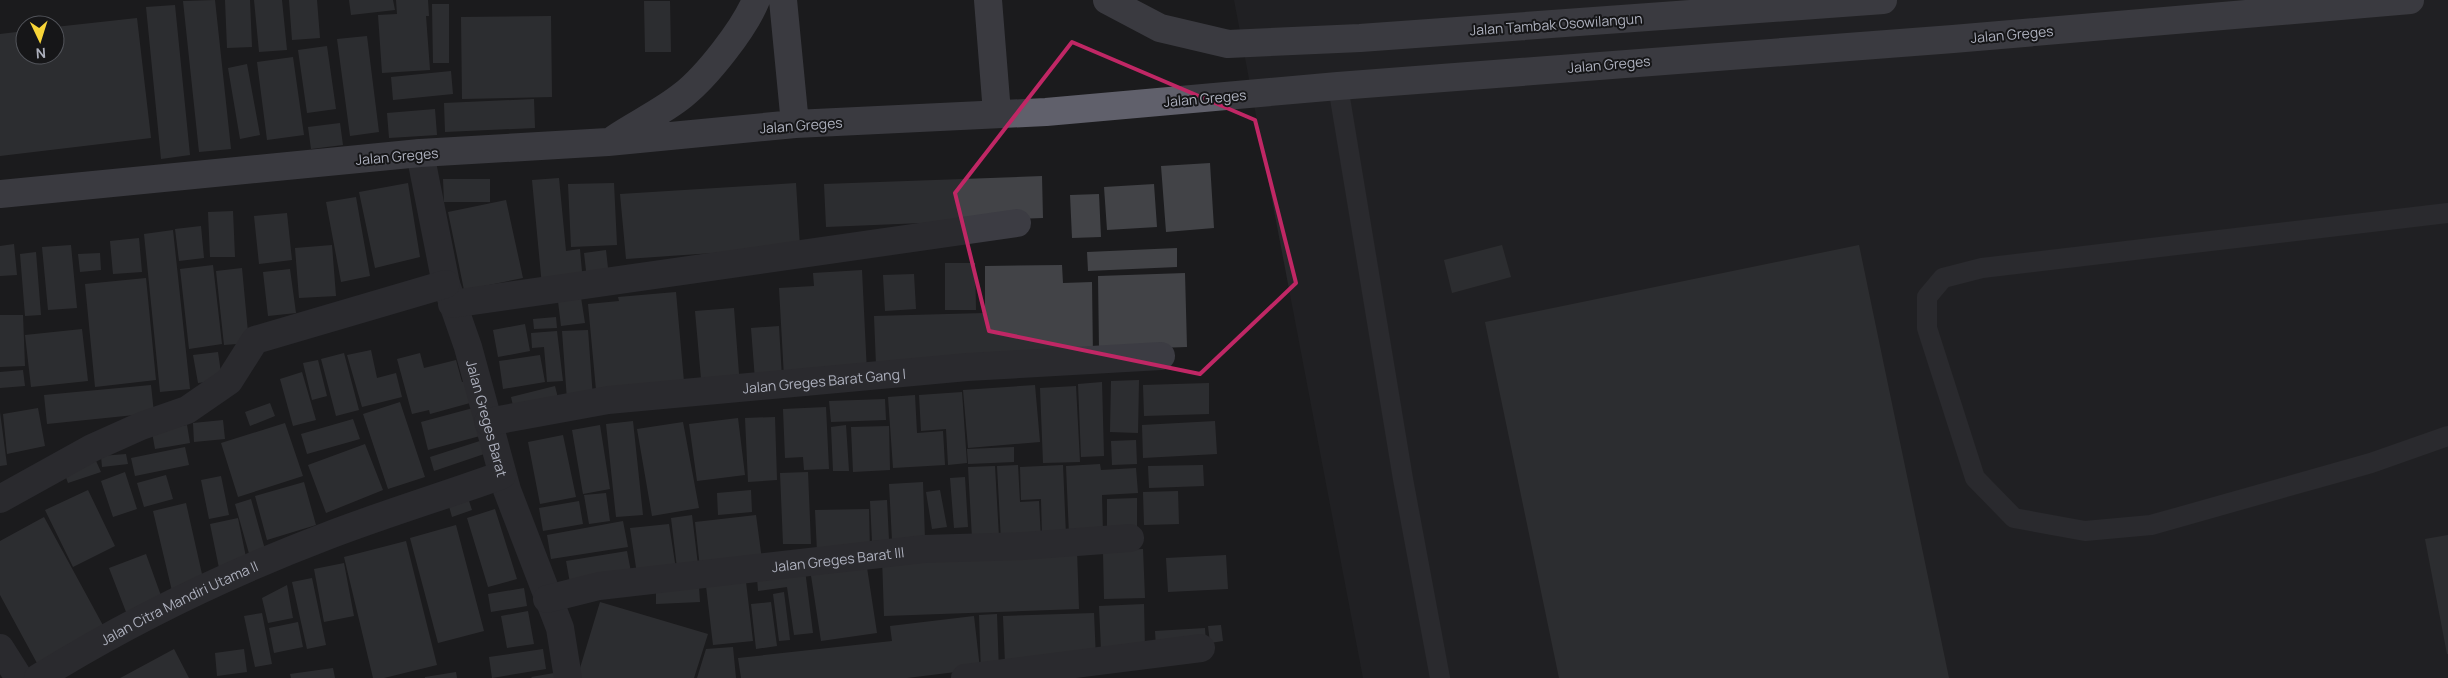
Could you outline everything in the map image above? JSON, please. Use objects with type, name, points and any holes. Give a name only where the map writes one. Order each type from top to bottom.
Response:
[{"type":"highway","points":[[608,142],[683,95],[707,72],[733,38],[756,0]]},
{"type":"highway","points":[[783,0],[795,124]]},
{"type":"highway","points":[[988,0],[997,113]]},
{"type":"highway","name":"Jalan Tambak Osowilangun","points":[[1107,0],[1160,28],[1228,44],[1360,38],[1671,8],[1883,0]]},
{"type":"highway","name":"Jalan Greges","points":[[0,194],[420,153],[608,142],[795,124],[1046,112],[1338,86],[1952,39],[2410,0]]},
{"type":"street","name":"Jalan Greges Barat","points":[[420,153],[449,294],[468,347],[502,475],[547,599],[560,628],[568,678]]},
{"type":"street","points":[[0,498],[92,448],[141,426],[187,410],[229,381],[255,340],[449,294],[1018,223]]},
{"type":"street","name":"Jalan Greges Barat Gang I","points":[[488,422],[608,400],[967,367],[1161,356]]},
{"type":"street","name":"Jalan Citra Mandiri Utama II","points":[[38,678],[76,654],[215,584],[326,536],[502,475]]},
{"type":"street","name":"Jalan Greges Barat III","points":[[547,599],[598,586],[924,549],[1023,546],[1130,538]]},
{"type":"street","points":[[0,648],[19,678]]},
{"type":"street","points":[[964,678],[1200,648]]},
{"type":"lane","points":[[1338,86],[1403,479],[1440,678]]},
{"type":"lane","points":[[2448,213],[1982,268],[1943,278],[1927,296],[1927,328],[1975,478],[2014,518],[2085,531],[2151,525],[2371,463],[2448,436]]},
{"type":"highlighted area","points":[[1072,42],[1255,120],[1296,283],[1200,374],[989,331],[955,193]]},
{"type":"shaded area","points":[[1234,0],[2448,0],[2448,678],[1363,678]]},
{"type":"building","points":[[215,0],[231,149],[199,152],[183,1]]},
{"type":"building","points":[[225,0],[250,0],[252,47],[227,48]]},
{"type":"building","points":[[254,0],[282,0],[287,50],[259,52]]},
{"type":"building","points":[[289,0],[317,0],[320,38],[292,40]]},
{"type":"building","points":[[349,0],[393,0],[395,10],[351,15]]},
{"type":"building","points":[[396,0],[428,0],[429,16],[426,16],[430,70],[382,73],[378,15],[397,14]]},
{"type":"building","points":[[644,1],[670,1],[671,52],[645,52]]},
{"type":"building","points":[[432,4],[449,4],[449,63],[433,63]]},
{"type":"building","points":[[175,5],[190,155],[161,159],[146,7]]},
{"type":"building","points":[[551,16],[552,97],[462,99],[461,17]]},
{"type":"building","points":[[137,18],[151,138],[0,156],[0,34],[15,32],[15,65],[65,65],[65,26]]},
{"type":"building","points":[[367,36],[379,132],[350,136],[337,39]]},
{"type":"building","points":[[327,46],[336,109],[307,113],[298,50]]},
{"type":"building","points":[[293,57],[304,135],[267,140],[257,62]]},
{"type":"building","points":[[247,64],[260,135],[240,139],[228,68]]},
{"type":"building","points":[[451,71],[453,94],[393,100],[391,77]]},
{"type":"building","points":[[534,99],[535,128],[445,132],[444,103]]},
{"type":"building","points":[[435,109],[437,135],[389,138],[387,113]]},
{"type":"building","points":[[340,123],[343,145],[311,149],[308,127]]},
{"type":"building","points":[[1210,163],[1214,228],[1166,232],[1161,166]]},
{"type":"building","points":[[1042,176],[1043,218],[826,227],[824,184]]},
{"type":"building","points":[[559,178],[566,251],[580,249],[583,283],[542,286],[532,180]]},
{"type":"building","points":[[443,179],[490,179],[490,202],[444,202]]},
{"type":"building","points":[[408,183],[420,257],[375,268],[359,192]]},
{"type":"building","points":[[614,183],[617,245],[571,247],[568,184]]},
{"type":"building","points":[[796,183],[800,247],[626,259],[620,194]]},
{"type":"building","points":[[1154,184],[1157,227],[1107,230],[1104,187]]},
{"type":"building","points":[[1099,194],[1101,237],[1072,238],[1070,195]]},
{"type":"building","points":[[356,197],[370,276],[341,282],[326,202]]},
{"type":"building","points":[[506,200],[523,278],[464,290],[448,212]]},
{"type":"building","points":[[233,211],[235,257],[210,257],[208,212]]},
{"type":"building","points":[[287,213],[292,260],[259,264],[254,216]]},
{"type":"building","points":[[201,226],[204,258],[179,261],[175,229]]},
{"type":"building","points":[[173,230],[190,389],[160,392],[144,234]]},
{"type":"building","points":[[139,238],[142,272],[113,274],[110,241]]},
{"type":"building","points":[[14,244],[17,275],[0,276],[0,246]]},
{"type":"building","points":[[71,245],[77,308],[48,310],[42,247]]},
{"type":"building","points":[[332,245],[336,296],[299,298],[295,248]]},
{"type":"building","points":[[1502,245],[1511,277],[1452,293],[1444,260]]},
{"type":"building","points":[[1859,245],[1949,678],[1559,678],[1485,322]]},
{"type":"building","points":[[1177,248],[1177,267],[1088,271],[1087,252]]},
{"type":"building","points":[[606,250],[609,277],[587,279],[584,253]]},
{"type":"building","points":[[36,252],[41,315],[25,316],[20,254]]},
{"type":"building","points":[[100,253],[101,270],[80,272],[78,254]]},
{"type":"building","points":[[945,263],[975,263],[976,310],[945,310]]},
{"type":"building","points":[[213,265],[222,344],[189,349],[180,269]]},
{"type":"building","points":[[1062,265],[1063,283],[1092,282],[1093,357],[876,365],[874,316],[985,313],[985,266]]},
{"type":"building","points":[[242,268],[249,343],[224,345],[216,271]]},
{"type":"building","points":[[290,269],[296,313],[268,316],[263,272]]},
{"type":"building","points":[[862,270],[867,373],[784,377],[779,288],[814,286],[813,273]]},
{"type":"building","points":[[1185,273],[1187,347],[1099,350],[1098,276]]},
{"type":"building","points":[[914,274],[916,309],[885,311],[883,275]]},
{"type":"building","points":[[146,278],[156,380],[95,387],[85,284]]},
{"type":"building","points":[[580,291],[585,323],[561,326],[557,293]]},
{"type":"building","points":[[676,292],[684,382],[596,390],[588,304],[619,301],[618,297]]},
{"type":"building","points":[[734,308],[740,387],[702,390],[695,311]]},
{"type":"building","points":[[0,315],[23,315],[25,366],[0,367]]},
{"type":"building","points":[[556,317],[557,328],[534,329],[533,319]]},
{"type":"building","points":[[525,324],[530,351],[498,357],[493,330]]},
{"type":"building","points":[[779,326],[782,378],[755,380],[751,328]]},
{"type":"building","points":[[82,329],[88,381],[31,387],[25,335]]},
{"type":"building","points":[[588,330],[593,398],[567,400],[562,331]]},
{"type":"building","points":[[557,331],[563,381],[547,382],[544,347],[532,348],[531,333]]},
{"type":"building","points":[[371,350],[377,378],[396,373],[402,397],[362,407],[347,355]]},
{"type":"building","points":[[218,352],[222,380],[198,383],[193,355]]},
{"type":"building","points":[[344,353],[359,410],[336,416],[321,359]]},
{"type":"building","points":[[420,353],[424,368],[456,360],[462,382],[476,378],[481,400],[430,414],[429,410],[412,414],[397,359]]},
{"type":"building","points":[[540,355],[545,382],[503,389],[499,361]]},
{"type":"building","points":[[318,360],[327,396],[312,400],[303,363]]},
{"type":"building","points":[[23,370],[25,386],[0,388],[0,372]]},
{"type":"building","points":[[302,372],[316,420],[293,426],[280,379]]},
{"type":"building","points":[[1139,380],[1138,433],[1110,432],[1111,381]]},
{"type":"building","points":[[1102,382],[1104,456],[1081,457],[1078,384]]},
{"type":"building","points":[[1209,383],[1209,414],[1144,416],[1143,385]]},
{"type":"building","points":[[151,385],[154,413],[47,424],[44,395]]},
{"type":"building","points":[[1035,385],[1040,442],[968,448],[963,390]]},
{"type":"building","points":[[555,386],[558,398],[514,410],[511,397]]},
{"type":"building","points":[[1076,386],[1080,462],[1043,463],[1040,388]]},
{"type":"building","points":[[962,392],[967,463],[948,465],[946,429],[921,431],[919,395]]},
{"type":"building","points":[[915,395],[917,433],[943,431],[945,465],[893,468],[888,397]]},
{"type":"building","points":[[885,399],[886,420],[831,422],[829,401]]},
{"type":"building","points":[[400,402],[425,477],[388,489],[363,414]]},
{"type":"building","points":[[270,403],[275,416],[250,426],[245,412]]},
{"type":"building","points":[[826,407],[829,469],[804,470],[803,457],[785,458],[783,409]]},
{"type":"building","points":[[38,408],[45,446],[7,454],[3,414]]},
{"type":"building","points":[[473,408],[480,436],[428,450],[421,422]]},
{"type":"building","points":[[0,412],[7,465],[0,466]]},
{"type":"building","points":[[775,417],[777,480],[748,482],[745,418]]},
{"type":"building","points":[[738,418],[745,475],[697,481],[689,424]]},
{"type":"building","points":[[353,419],[360,439],[307,454],[301,434]]},
{"type":"building","points":[[223,420],[225,439],[194,442],[193,423]]},
{"type":"building","points":[[633,421],[643,515],[616,517],[606,424]]},
{"type":"building","points":[[1215,421],[1217,454],[1143,458],[1142,425]]},
{"type":"building","points":[[683,422],[699,508],[652,516],[637,429]]},
{"type":"building","points":[[285,423],[303,476],[238,497],[221,443]]},
{"type":"building","points":[[187,425],[190,443],[155,449],[152,432]]},
{"type":"building","points":[[600,425],[610,489],[583,494],[572,430]]},
{"type":"building","points":[[846,425],[849,471],[833,471],[831,427]]},
{"type":"building","points":[[889,426],[890,470],[853,472],[851,427]]},
{"type":"building","points":[[563,435],[576,497],[540,504],[528,442]]},
{"type":"building","points":[[486,439],[490,452],[434,471],[430,457]]},
{"type":"building","points":[[1136,440],[1137,464],[1112,465],[1111,441]]},
{"type":"building","points":[[365,444],[383,490],[326,513],[308,465]]},
{"type":"building","points":[[185,447],[189,465],[135,476],[131,458]]},
{"type":"building","points":[[1014,447],[1014,462],[968,464],[967,449]]},
{"type":"building","points":[[126,454],[128,464],[102,467],[101,456]]},
{"type":"building","points":[[96,461],[101,472],[68,483],[64,472]]},
{"type":"building","points":[[1100,464],[1101,470],[1136,468],[1138,493],[1102,495],[1103,533],[1069,535],[1066,466]]},
{"type":"building","points":[[1018,465],[1020,502],[1039,501],[1041,539],[1001,541],[997,466]]},
{"type":"building","points":[[1063,465],[1066,535],[1042,536],[1041,499],[1021,500],[1020,467]]},
{"type":"building","points":[[1203,465],[1204,486],[1149,488],[1148,466]]},
{"type":"building","points":[[995,466],[999,537],[972,538],[968,467]]},
{"type":"building","points":[[125,472],[137,509],[113,517],[101,481]]},
{"type":"building","points":[[808,472],[811,544],[783,544],[780,473]]},
{"type":"building","points":[[166,475],[173,499],[144,507],[137,483]]},
{"type":"building","points":[[221,476],[229,515],[209,519],[201,480]]},
{"type":"building","points":[[965,477],[968,527],[954,528],[950,478]]},
{"type":"building","points":[[304,482],[316,525],[267,540],[255,496]]},
{"type":"building","points":[[923,482],[925,539],[892,540],[889,484]]},
{"type":"building","points":[[88,490],[115,546],[73,567],[45,510]]},
{"type":"building","points":[[751,490],[752,512],[718,515],[717,493]]},
{"type":"building","points":[[940,490],[947,527],[932,529],[926,492]]},
{"type":"building","points":[[1178,491],[1179,524],[1144,525],[1143,492]]},
{"type":"building","points":[[466,492],[472,510],[452,517],[447,499]]},
{"type":"building","points":[[606,493],[610,521],[589,524],[584,495]]},
{"type":"building","points":[[1137,498],[1137,532],[1107,533],[1107,499]]},
{"type":"building","points":[[251,499],[266,553],[250,557],[235,504]]},
{"type":"building","points":[[887,500],[889,540],[872,541],[870,501]]},
{"type":"building","points":[[579,501],[583,524],[543,531],[539,508]]},
{"type":"building","points":[[186,503],[204,583],[172,591],[153,511]]},
{"type":"building","points":[[495,509],[517,579],[488,587],[467,518]]},
{"type":"building","points":[[869,509],[870,550],[817,552],[815,510]]},
{"type":"building","points":[[692,515],[698,565],[677,568],[671,518]]},
{"type":"building","points":[[756,515],[762,560],[700,568],[695,522]]},
{"type":"building","points":[[44,517],[105,629],[38,665],[0,595],[0,541]]},
{"type":"building","points":[[238,518],[247,562],[219,568],[210,524]]},
{"type":"building","points":[[623,521],[628,547],[551,559],[547,535]]},
{"type":"building","points":[[669,524],[676,569],[637,574],[630,528]]},
{"type":"building","points":[[456,525],[484,631],[438,643],[410,538]]},
{"type":"building","points":[[2448,535],[2448,654],[2447,654],[2425,539]]},
{"type":"building","points":[[406,541],[437,665],[384,678],[373,678],[344,557]]},
{"type":"building","points":[[1143,549],[1145,598],[1104,599],[1103,551]]},
{"type":"building","points":[[1077,550],[1079,609],[884,616],[882,557]]},
{"type":"building","points":[[627,551],[631,572],[570,583],[566,561]]},
{"type":"building","points":[[146,554],[164,604],[128,617],[109,568]]},
{"type":"building","points":[[1226,555],[1228,589],[1168,592],[1166,558]]},
{"type":"building","points":[[866,561],[877,633],[821,641],[810,569]]},
{"type":"building","points":[[344,563],[354,616],[324,622],[314,569]]},
{"type":"building","points":[[805,570],[813,633],[794,635],[787,587],[758,591],[757,578]]},
{"type":"building","points":[[312,578],[326,645],[307,649],[292,582]]},
{"type":"building","points":[[746,582],[753,641],[713,645],[706,586]]},
{"type":"building","points":[[287,585],[293,618],[268,623],[262,598]]},
{"type":"building","points":[[699,587],[700,602],[656,604],[656,590]]},
{"type":"building","points":[[524,588],[527,606],[491,612],[488,594]]},
{"type":"building","points":[[784,592],[790,640],[779,641],[773,594]]},
{"type":"building","points":[[600,602],[708,634],[694,678],[577,678]]},
{"type":"building","points":[[771,602],[777,646],[756,649],[751,604]]},
{"type":"building","points":[[1144,604],[1145,649],[1101,650],[1099,606]]},
{"type":"building","points":[[528,611],[534,644],[507,648],[501,616]]},
{"type":"building","points":[[262,613],[272,664],[255,667],[244,616]]},
{"type":"building","points":[[1094,613],[1096,659],[1005,663],[1003,616]]},
{"type":"building","points":[[997,614],[999,672],[981,673],[979,615]]},
{"type":"building","points":[[974,616],[980,669],[907,678],[741,678],[738,658],[892,641],[890,626]]},
{"type":"building","points":[[298,622],[303,647],[274,653],[269,628]]},
{"type":"building","points":[[1221,625],[1223,641],[1210,643],[1208,626]]},
{"type":"building","points":[[1205,628],[1206,643],[1156,647],[1155,631]]},
{"type":"building","points":[[733,647],[736,678],[697,678],[706,649]]},
{"type":"building","points":[[174,649],[189,678],[120,678],[124,676]]},
{"type":"building","points":[[244,649],[247,672],[217,676],[215,653]]},
{"type":"building","points":[[543,649],[546,669],[492,678],[489,657]]},
{"type":"building","points":[[333,668],[335,678],[291,678],[290,674]]},
{"type":"building","points":[[566,671],[567,678],[531,677]]},
{"type":"building","points":[[456,672],[457,678],[425,678],[425,677]]}]
